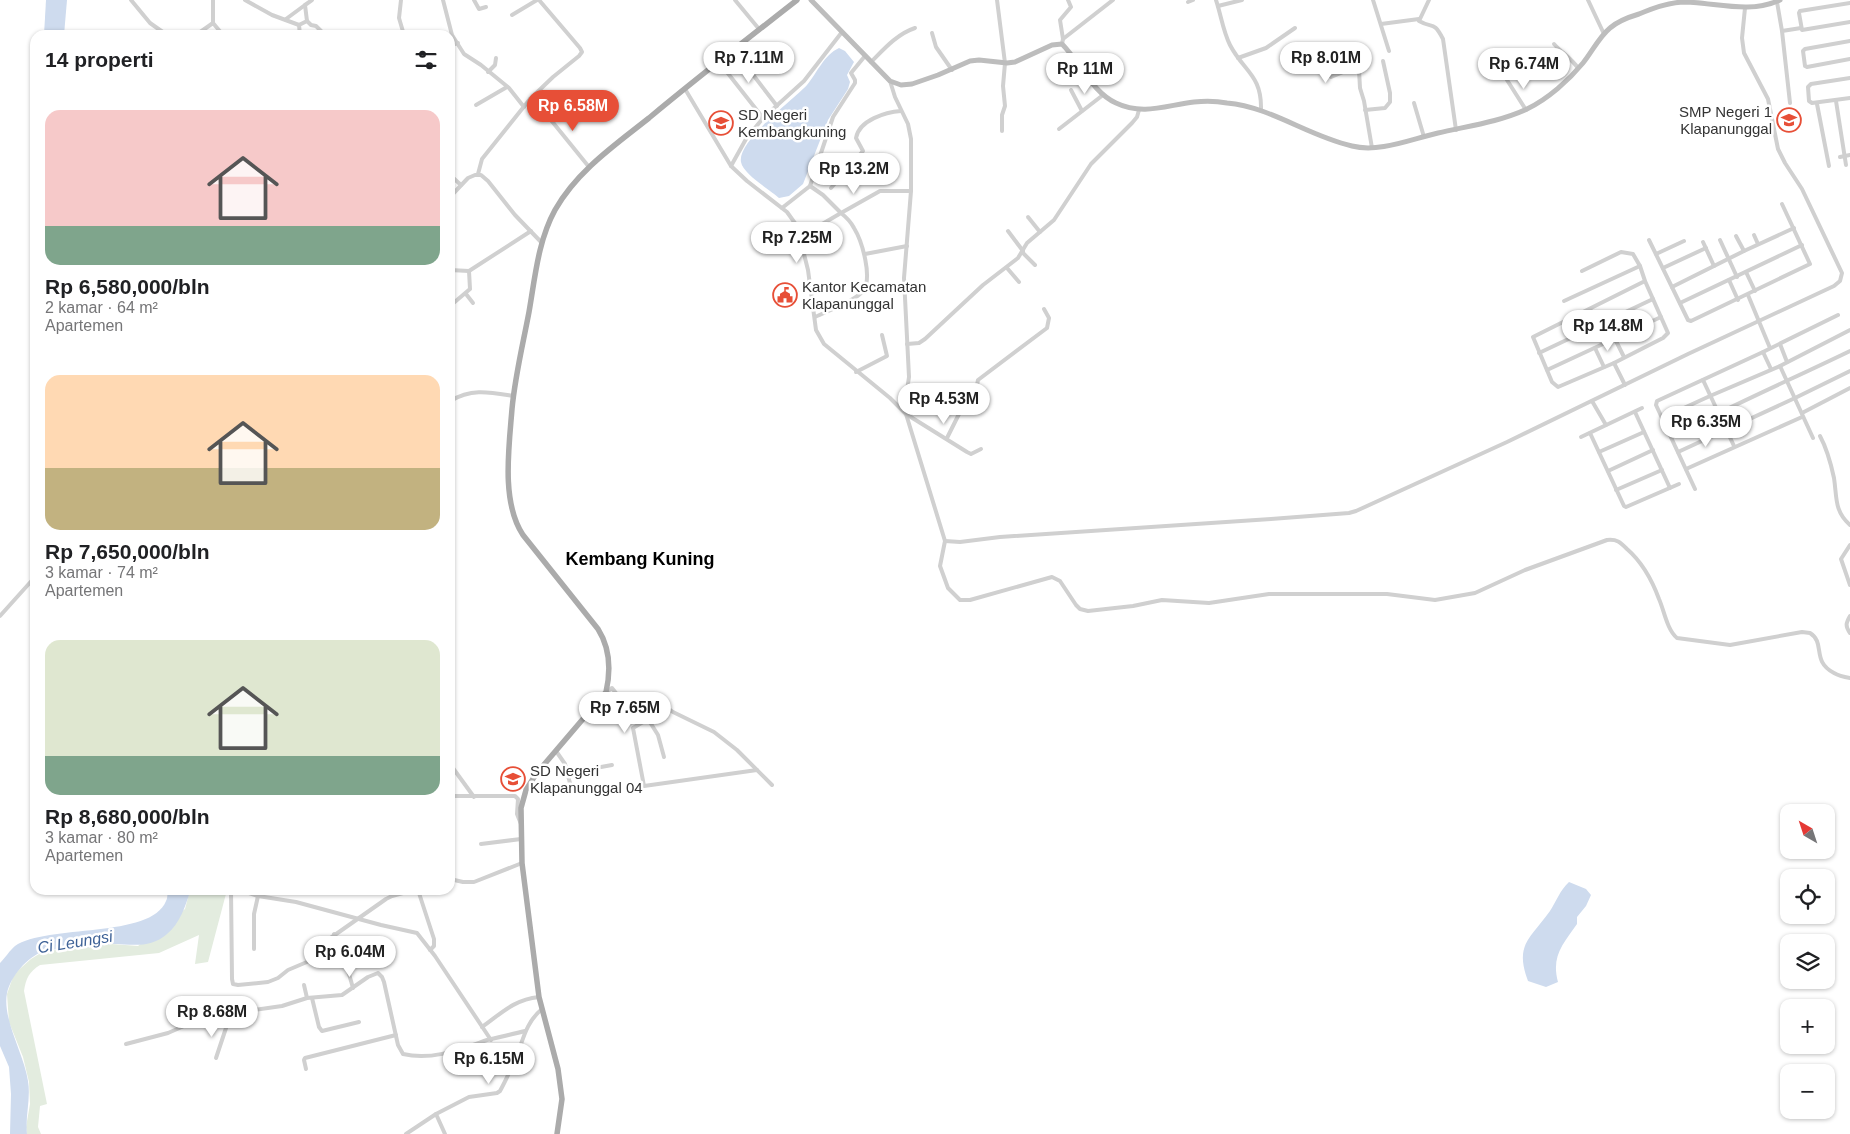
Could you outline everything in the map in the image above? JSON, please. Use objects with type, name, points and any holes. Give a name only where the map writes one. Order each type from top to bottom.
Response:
[{"type":"main road","points":[[556,1134],[562,1094],[558,1069],[539,997],[522,863],[521,808],[526,790],[536,774],[606,692],[609,679],[608,662],[602,636],[592,620],[530,544],[515,521],[511,502],[509,446],[514,396],[537,265],[548,225],[560,201],[568,189],[589,167],[796,0]]},
{"type":"street","points":[[131,0],[150,23],[160,30]]},
{"type":"street","points":[[213,0],[212,23],[218,30]]},
{"type":"street","points":[[245,0],[272,16],[286,19],[299,25]]},
{"type":"street","points":[[286,19],[312,0]]},
{"type":"street","points":[[401,0],[399,18],[403,30]]},
{"type":"street","points":[[443,0],[451,30]]},
{"type":"street","points":[[474,0],[478,9],[486,8]]},
{"type":"street","points":[[478,174],[482,159],[530,99],[582,52],[538,0],[512,15]]},
{"type":"street","points":[[735,0],[759,29]]},
{"type":"street","points":[[811,0],[890,80],[901,85],[912,84],[952,70],[963,64],[979,60],[1005,63],[1023,59],[1062,41],[1113,0]]},
{"type":"street","points":[[997,0],[1005,63],[1003,86],[1005,106],[1002,115],[1002,131]]},
{"type":"street","points":[[1068,0],[1072,7],[1060,20],[1062,41],[1103,94],[1116,104],[1139,110],[1150,110],[1194,102],[1244,105],[1351,146],[1372,148],[1489,122],[1526,110],[1547,97],[1578,68],[1604,34],[1614,25],[1664,2],[1717,2],[1744,8],[1765,6],[1779,0],[1790,104]]},
{"type":"street","points":[[1188,2],[1193,0]]},
{"type":"street","points":[[1216,0],[1226,35],[1238,58],[1259,87],[1262,96],[1261,110]]},
{"type":"street","points":[[1218,6],[1242,0]]},
{"type":"street","points":[[1373,0],[1388,51]]},
{"type":"street","points":[[1588,0],[1604,34]]},
{"type":"street","points":[[1752,7],[1753,0]]},
{"type":"street","points":[[1419,19],[1427,1]]},
{"type":"street","points":[[1801,28],[1800,11],[1850,3]]},
{"type":"street","points":[[305,5],[307,21],[311,26],[316,26],[320,30]]},
{"type":"street","points":[[945,541],[960,542],[1000,537],[1349,512],[1499,446],[1834,286],[1840,281],[1842,273],[1802,189],[1778,149],[1768,99],[1744,53],[1742,38],[1744,8]]},
{"type":"street","points":[[1381,24],[1419,19]]},
{"type":"street","points":[[1419,19],[1420,23],[1436,26],[1443,39],[1456,130]]},
{"type":"street","points":[[299,25],[307,21]]},
{"type":"street","points":[[1782,31],[1801,28],[1802,30],[1850,22]]},
{"type":"street","points":[[203,30],[212,23]]},
{"type":"street","points":[[299,25],[300,30]]},
{"type":"street","points":[[871,62],[906,31],[916,28]]},
{"type":"street","points":[[1238,58],[1266,48],[1295,28]]},
{"type":"street","points":[[731,166],[746,138],[763,118],[804,82],[842,32]]},
{"type":"street","points":[[932,33],[936,47],[952,70]]},
{"type":"street","points":[[455,39],[464,54],[507,87],[524,107]]},
{"type":"street","points":[[1850,41],[1805,49],[1804,51],[1805,66],[1807,67],[1850,60]]},
{"type":"street","points":[[1554,44],[1563,54],[1571,58],[1578,68]]},
{"type":"street","points":[[1317,48],[1323,67],[1331,77],[1358,66]]},
{"type":"street","points":[[734,50],[776,106]]},
{"type":"street","points":[[782,208],[810,186],[833,117],[855,83],[856,80],[851,73],[865,56]]},
{"type":"street","points":[[488,72],[495,65],[496,58]]},
{"type":"street","points":[[1354,58],[1360,75],[1360,88],[1372,148]]},
{"type":"street","points":[[1365,110],[1385,108],[1390,102],[1390,92],[1383,61]]},
{"type":"street","points":[[719,62],[763,118]]},
{"type":"street","points":[[1850,78],[1809,85],[1809,101],[1812,104],[1817,104],[1850,98]]},
{"type":"street","points":[[890,80],[901,111],[908,124],[911,139],[911,191],[904,278],[909,382],[905,412],[945,541],[940,566],[948,588],[960,600],[970,600],[1052,577],[1060,581],[1080,609],[1088,611],[1133,606],[1162,600],[1204,603],[1269,594],[1387,594],[1445,599],[1475,593],[1525,570],[1614,539],[1633,554],[1644,567],[1658,596],[1672,633],[1677,638],[1730,645],[1802,632],[1810,633],[1817,641],[1820,659],[1824,666],[1841,676],[1850,678]]},
{"type":"street","points":[[1507,80],[1526,110]]},
{"type":"street","points":[[476,105],[507,87]]},
{"type":"street","points":[[685,89],[731,166],[793,219],[800,237],[808,270],[816,330],[820,339],[856,372],[905,412],[971,454],[980,449]]},
{"type":"street","points":[[1071,90],[1082,110]]},
{"type":"street","points":[[1058,129],[1103,94]]},
{"type":"street","points":[[530,99],[542,109],[589,167]]},
{"type":"street","points":[[1836,101],[1843,156],[1846,165]]},
{"type":"street","points":[[1414,103],[1424,136]]},
{"type":"street","points":[[1817,104],[1829,166]]},
{"type":"street","points":[[907,344],[922,342],[983,285],[1018,258],[1027,243],[1054,220],[1091,164],[1136,119],[1139,110]]},
{"type":"street","points":[[831,188],[863,151],[856,138],[859,131],[880,115],[901,111]]},
{"type":"street","points":[[1843,156],[1850,156]]},
{"type":"street","points":[[455,191],[468,178],[478,174]]},
{"type":"street","points":[[478,174],[488,181],[515,215],[542,243]]},
{"type":"street","points":[[455,180],[461,185]]},
{"type":"street","points":[[810,186],[823,194],[854,228],[865,254],[867,279],[864,290],[845,303],[815,317]]},
{"type":"street","points":[[800,237],[880,191],[911,191]]},
{"type":"street","points":[[1649,240],[1690,321],[1738,300],[1810,264],[1782,204]]},
{"type":"street","points":[[1028,217],[1040,232]]},
{"type":"street","points":[[1672,287],[1728,258],[1794,228]]},
{"type":"street","points":[[455,270],[470,271],[530,231]]},
{"type":"street","points":[[1008,231],[1035,265]]},
{"type":"street","points":[[1754,235],[1758,244]]},
{"type":"street","points":[[1736,236],[1744,251]]},
{"type":"street","points":[[1720,240],[1737,276]]},
{"type":"street","points":[[1656,254],[1684,241]]},
{"type":"street","points":[[1703,242],[1714,266]]},
{"type":"street","points":[[1680,303],[1802,245]]},
{"type":"street","points":[[865,254],[907,246]]},
{"type":"street","points":[[1663,268],[1706,248]]},
{"type":"street","points":[[1582,271],[1622,252],[1633,254],[1640,266],[1660,317],[1669,332],[1667,335],[1614,363],[1558,387],[1554,385],[1539,353],[1533,338],[1534,336],[1645,281]]},
{"type":"street","points":[[1564,301],[1640,266]]},
{"type":"street","points":[[1007,268],[1019,282]]},
{"type":"street","points":[[455,302],[466,294],[470,286],[470,271]]},
{"type":"street","points":[[1746,272],[1755,291]]},
{"type":"street","points":[[1729,280],[1738,300]]},
{"type":"street","points":[[466,294],[473,303]]},
{"type":"street","points":[[1748,295],[1770,348]]},
{"type":"street","points":[[1539,353],[1653,300]]},
{"type":"street","points":[[947,438],[959,414],[983,395],[984,392],[977,385],[978,380],[1047,328],[1049,320],[1044,309]]},
{"type":"street","points":[[1590,309],[1604,343]]},
{"type":"street","points":[[1695,489],[1656,405],[1657,401],[1838,315]]},
{"type":"street","points":[[1547,370],[1604,343],[1615,340],[1660,317]]},
{"type":"street","points":[[1662,418],[1780,366],[1850,330]]},
{"type":"street","points":[[856,372],[886,357],[882,335]]},
{"type":"street","points":[[1615,340],[1624,357]]},
{"type":"street","points":[[1780,344],[1787,362]]},
{"type":"street","points":[[1594,348],[1604,367]]},
{"type":"street","points":[[1671,437],[1718,412],[1787,382],[1850,351]]},
{"type":"street","points":[[1763,352],[1771,369]]},
{"type":"street","points":[[1614,363],[1625,385]]},
{"type":"street","points":[[1780,366],[1813,438]]},
{"type":"street","points":[[1678,452],[1850,371]]},
{"type":"street","points":[[1703,380],[1734,446]]},
{"type":"street","points":[[1686,469],[1802,415],[1850,388]]},
{"type":"street","points":[[455,398],[469,392],[514,396]]},
{"type":"street","points":[[1592,401],[1606,425]]},
{"type":"street","points":[[1581,437],[1642,408]]},
{"type":"street","points":[[1636,412],[1670,488]]},
{"type":"street","points":[[1599,452],[1644,432]]},
{"type":"street","points":[[1590,433],[1624,506],[1626,507],[1679,484]]},
{"type":"street","points":[[1820,436],[1834,477],[1840,515],[1850,525]]},
{"type":"street","points":[[1608,471],[1653,450]]},
{"type":"street","points":[[1616,490],[1662,470]]},
{"type":"street","points":[[1850,544],[1841,559],[1850,585]]},
{"type":"street","points":[[0,616],[30,583]]},
{"type":"street","points":[[1850,616],[1846,626],[1850,633]]},
{"type":"street","points":[[606,692],[612,688],[619,697],[648,695],[679,715],[720,736],[772,786]]},
{"type":"street","points":[[662,704],[648,718],[633,728],[644,786],[757,770]]},
{"type":"street","points":[[648,718],[658,735],[664,757]]},
{"type":"street","points":[[556,751],[565,764],[571,787]]},
{"type":"street","points":[[568,772],[612,765]]},
{"type":"street","points":[[455,771],[474,797]]},
{"type":"street","points":[[455,796],[515,796],[518,799],[517,814],[521,825]]},
{"type":"street","points":[[481,844],[521,839]]},
{"type":"street","points":[[455,880],[474,882],[522,863]]},
{"type":"street","points":[[231,895],[231,961],[233,984],[238,985],[268,982],[278,978],[288,970],[314,959],[312,951],[356,919],[396,895]]},
{"type":"street","points":[[255,895],[296,902],[356,919],[417,933],[491,1040]]},
{"type":"street","points":[[418,895],[434,939],[434,946],[430,950]]},
{"type":"street","points":[[254,949],[254,914],[258,896]]},
{"type":"street","points":[[334,934],[347,967],[352,988]]},
{"type":"street","points":[[126,1044],[168,1032],[202,1018],[227,1024],[233,1023],[246,1011],[282,1006],[310,998],[342,995],[368,977],[379,973],[382,977],[396,1035],[403,1054],[428,1056],[450,1053],[525,1031]]},
{"type":"street","points":[[304,985],[322,1031],[359,1022]]},
{"type":"street","points":[[482,1028],[513,1003],[525,998],[539,997]]},
{"type":"street","points":[[406,1134],[436,1114],[469,1097],[500,1091],[516,1059],[525,1031],[533,1018],[542,1009]]},
{"type":"street","points":[[216,1058],[227,1024]]},
{"type":"street","points":[[306,1069],[305,1058],[396,1035]]},
{"type":"street","points":[[436,1114],[445,1134]]},
{"type":"shaded area","points":[[189,895],[226,895],[208,962],[195,964],[199,935],[159,953],[40,965],[33,970],[26,982],[24,991],[47,1104],[40,1106],[38,1127],[41,1134],[27,1134],[26,1127],[30,1104],[29,1082],[23,1057],[9,1022],[7,994],[14,974],[31,959],[44,951],[112,944],[138,946],[185,909]]},
{"type":"water","points":[[46,0],[67,0],[64,30],[44,30]]},
{"type":"water","points":[[839,48],[845,51],[854,62],[847,75],[850,82],[848,89],[828,120],[803,184],[789,196],[779,198],[747,172],[741,162],[742,153],[756,132],[807,85],[829,55]]},
{"type":"water","points":[[1569,882],[1586,889],[1591,895],[1586,906],[1577,917],[1577,924],[1557,957],[1556,973],[1558,982],[1546,987],[1528,981],[1524,968],[1524,950],[1531,935]]},
{"type":"water","name":"Ci Leungsi","points":[[168,895],[189,895],[179,920],[172,930],[161,939],[141,945],[112,944],[44,951],[26,962],[16,974],[9,987],[6,1003],[10,1025],[26,1071],[29,1094],[27,1134],[10,1134],[11,1094],[9,1067],[0,1046],[0,963],[15,946],[30,939],[97,930],[141,921],[157,913],[167,900]]},
{"type":"place","name":"SMP Negeri 1 Klapanunggal","points":[[1789,120]]},
{"type":"place","name":"SD Negeri Kembangkuning","points":[[721,123]]},
{"type":"place","name":"Kantor Kecamatan Klapanunggal","points":[[785,295]]},
{"type":"place","name":"SD Negeri Klapanunggal 04","points":[[513,779]]},
{"type":"district","name":"Kembang Kuning","points":[[640,559]]}]
